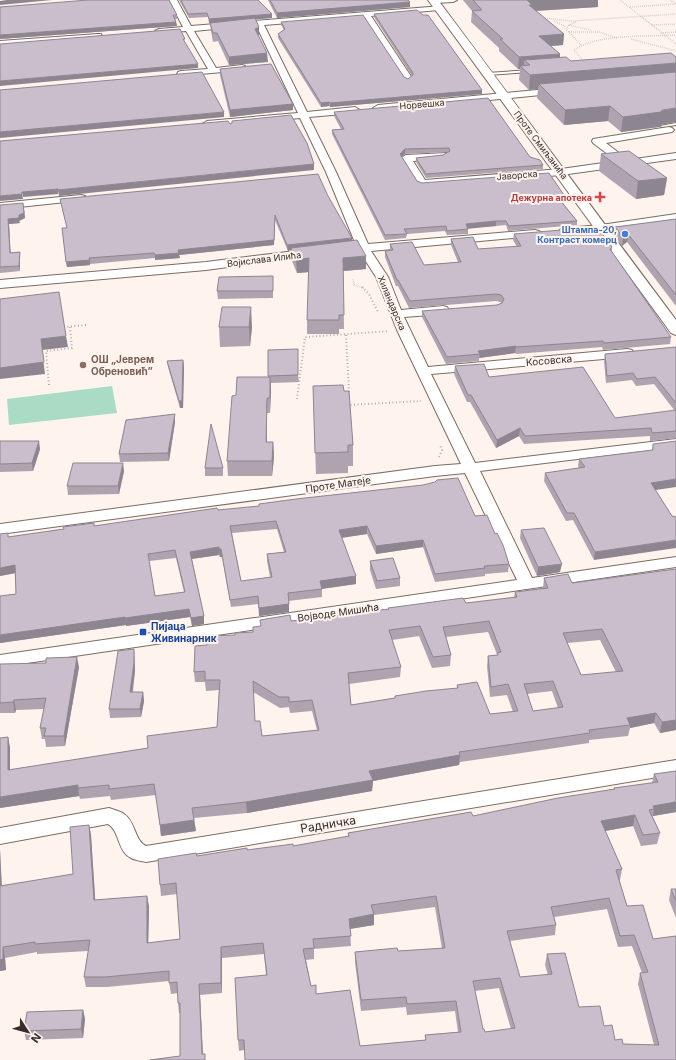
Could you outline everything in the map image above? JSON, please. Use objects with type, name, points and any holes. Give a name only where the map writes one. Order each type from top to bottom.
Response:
[{"type":"street","points":[[173,0],[177,10],[190,28],[214,71]]},
{"type":"street","points":[[147,32],[366,14],[453,0]]},
{"type":"street","name":"Проте Смиљанића","points":[[435,3],[561,172],[597,224],[674,326]]},
{"type":"street","points":[[366,14],[408,78]]},
{"type":"street","name":"Хиландарска","points":[[259,23],[276,66],[303,115],[331,172],[363,247],[382,278],[403,330],[527,584]]},
{"type":"street","points":[[0,44],[107,35]]},
{"type":"street","points":[[174,74],[250,68]]},
{"type":"street","name":"Норвешка","points":[[195,125],[567,91]]},
{"type":"street","points":[[626,163],[597,141],[668,128]]},
{"type":"street","name":"Јаворска","points":[[443,155],[406,158],[422,183],[561,172],[676,156]]},
{"type":"street","points":[[317,174],[331,172]]},
{"type":"street","points":[[0,206],[95,196]]},
{"type":"street","points":[[597,224],[676,207]]},
{"type":"street","points":[[597,224],[676,216]]},
{"type":"street","name":"Војислава Илића","points":[[0,284],[206,266],[363,247],[551,232],[597,224]]},
{"type":"street","points":[[397,314],[458,309]]},
{"type":"street","name":"Косовска","points":[[423,371],[636,352]]},
{"type":"street","name":"Проте Матеје","points":[[0,529],[435,471],[676,443]]},
{"type":"street","name":"Војводе Мишића","points":[[0,661],[676,562]]},
{"type":"street","name":"Радничка","points":[[0,836],[109,816],[116,818],[122,823],[130,844],[136,852],[146,854],[676,767]]},
{"type":"lane","points":[[487,74],[536,70]]},
{"type":"path","points":[[620,0],[676,44]]},
{"type":"path","points":[[670,0],[675,4]]},
{"type":"path","points":[[629,7],[675,4]]},
{"type":"path","points":[[551,20],[580,21],[676,14]]},
{"type":"path","points":[[538,16],[566,27],[568,32],[581,45]]},
{"type":"path","points":[[566,27],[580,21]]},
{"type":"path","points":[[652,25],[676,24]]},
{"type":"path","points":[[569,25],[604,33],[618,39]]},
{"type":"path","points":[[568,32],[594,31]]},
{"type":"path","points":[[661,33],[676,32]]},
{"type":"path","points":[[584,63],[574,50],[581,45],[593,41],[676,35]]},
{"type":"path","points":[[628,38],[676,51]]},
{"type":"path","points":[[353,279],[354,285],[361,286],[369,292],[381,318]]},
{"type":"path","points":[[384,325],[390,338]]},
{"type":"path","points":[[64,327],[87,326]]},
{"type":"path","points":[[49,385],[46,351],[72,348],[70,327]]},
{"type":"path","points":[[297,399],[305,337],[403,330]]},
{"type":"path","points":[[346,335],[349,405],[438,400]]},
{"type":"path","points":[[416,394],[423,408]]},
{"type":"path","points":[[435,471],[432,461],[440,455],[442,450],[439,443]]},
{"type":"green space","points":[[112,386],[117,413],[9,425],[7,399]]},
{"type":"building","points":[[88,0],[169,0],[177,15],[173,15],[176,22],[0,35],[0,7]]},
{"type":"building","points":[[181,0],[258,0],[272,14],[209,19],[207,13],[188,14]]},
{"type":"building","points":[[270,0],[408,0],[410,2],[277,13]]},
{"type":"building","points":[[473,0],[527,0],[532,5],[529,5],[564,34],[539,36],[560,54],[519,57],[500,39],[503,39],[472,11],[482,10]]},
{"type":"building","points":[[417,10],[423,15],[428,15],[482,90],[321,103],[278,34],[285,29],[281,22],[363,15],[404,77],[408,79],[413,75],[413,73],[374,14]]},
{"type":"building","points":[[255,18],[259,27],[255,29],[267,53],[229,57],[217,33],[213,33],[210,23]]},
{"type":"building","points":[[180,29],[185,39],[183,39],[198,64],[0,81],[0,44]]},
{"type":"building","points":[[671,53],[676,57],[676,63],[530,75],[520,66],[530,65],[524,60],[566,57],[571,61]]},
{"type":"building","points":[[271,64],[293,104],[230,110],[220,69]]},
{"type":"building","points":[[202,72],[224,112],[0,132],[0,90]]},
{"type":"building","points":[[676,72],[676,108],[662,110],[661,112],[623,117],[610,106],[565,110],[539,84]]},
{"type":"building","points":[[488,98],[530,157],[540,160],[543,165],[426,174],[416,158],[443,155],[450,151],[449,148],[405,149],[400,154],[417,181],[422,183],[549,173],[566,198],[559,199],[577,221],[509,226],[506,221],[496,221],[466,224],[468,229],[447,231],[446,226],[404,229],[407,234],[385,235],[332,130],[344,129],[334,112]]},
{"type":"building","points":[[291,115],[307,143],[314,164],[58,190],[22,192],[22,194],[0,196],[0,141],[228,121],[230,124],[232,121]]},
{"type":"building","points":[[629,151],[667,178],[638,181],[601,154]]},
{"type":"building","points":[[318,174],[328,196],[352,238],[287,245],[275,215],[274,240],[178,250],[179,253],[155,255],[154,253],[89,258],[90,260],[66,262],[62,228],[67,228],[60,199]]},
{"type":"building","points":[[23,203],[24,213],[19,215],[19,218],[8,219],[10,253],[20,252],[19,266],[0,267],[0,205]]},
{"type":"building","points":[[676,219],[676,295],[628,234],[623,237],[615,227]]},
{"type":"building","points":[[585,228],[588,231],[600,231],[612,247],[610,249],[671,337],[604,343],[603,341],[516,346],[478,351],[480,354],[447,357],[422,311],[497,305],[502,303],[504,299],[501,295],[496,294],[410,301],[397,280],[385,251],[393,250],[390,244],[412,242],[424,265],[461,262],[451,239],[473,237],[478,249],[521,246],[514,234]]},
{"type":"building","points":[[357,240],[366,256],[343,258],[344,315],[339,315],[339,320],[307,320],[309,258],[296,260],[291,248]]},
{"type":"building","points":[[273,276],[273,291],[217,291],[219,277]]},
{"type":"building","points":[[59,292],[66,336],[41,339],[44,362],[0,368],[0,299]]},
{"type":"building","points":[[222,307],[251,307],[249,327],[219,327]]},
{"type":"building","points":[[676,347],[676,403],[655,377],[637,379],[633,373],[607,376],[605,354]]},
{"type":"building","points":[[298,349],[298,375],[268,376],[268,350]]},
{"type":"building","points":[[183,360],[182,401],[179,401],[167,361]]},
{"type":"building","points":[[484,364],[489,377],[583,367],[615,418],[676,410],[676,431],[652,433],[651,428],[525,436],[520,428],[497,440],[471,395],[468,395],[455,366]]},
{"type":"building","points":[[237,377],[270,377],[270,398],[267,398],[266,442],[273,442],[272,461],[227,461],[232,396],[236,395]]},
{"type":"building","points":[[343,385],[344,391],[349,391],[353,445],[348,445],[348,452],[315,453],[313,386]]},
{"type":"building","points":[[175,414],[168,453],[119,454],[126,420]]},
{"type":"building","points":[[211,424],[223,468],[205,468]]},
{"type":"building","points":[[0,441],[39,441],[32,463],[0,464]]},
{"type":"building","points":[[676,441],[676,479],[651,483],[672,516],[676,517],[676,540],[595,552],[574,513],[567,513],[545,473],[585,467],[579,459],[653,450],[653,444]]},
{"type":"building","points":[[73,463],[123,463],[118,486],[67,486]]},
{"type":"building","points":[[458,478],[475,516],[487,515],[495,534],[497,533],[503,545],[509,564],[484,566],[485,568],[435,574],[423,540],[376,546],[367,526],[339,530],[356,576],[320,581],[322,589],[288,593],[289,604],[259,608],[258,596],[230,600],[221,549],[219,549],[219,547],[190,552],[204,616],[191,618],[189,609],[0,635],[0,596],[16,594],[15,565],[0,568],[0,534],[8,533],[8,537],[94,523],[94,526],[217,508],[218,510],[259,506],[259,504],[296,499],[423,485],[435,482],[437,480]],"holes":[[[276,521],[286,552],[267,554],[272,577],[241,581],[230,526]],[[175,550],[185,592],[155,596],[148,554]]]},
{"type":"building","points":[[544,528],[562,564],[538,567],[521,530]]},
{"type":"building","points":[[393,558],[400,578],[377,581],[370,561]]},
{"type":"building","points":[[676,569],[676,720],[662,722],[656,713],[627,718],[630,725],[589,730],[590,733],[459,752],[460,755],[369,771],[373,780],[246,802],[192,808],[194,820],[160,825],[154,784],[109,789],[109,785],[78,788],[78,785],[0,797],[0,738],[8,737],[8,770],[148,748],[147,736],[217,727],[220,680],[205,680],[205,671],[194,672],[195,646],[207,645],[207,636],[235,635],[235,633],[253,632],[253,627],[261,626],[260,620],[290,615],[291,621],[463,598],[466,603],[517,597],[515,592],[548,588],[544,578],[568,574],[572,583]],"holes":[[[489,621],[501,652],[497,653],[498,655],[488,656],[491,687],[508,684],[518,711],[490,714],[477,682],[457,685],[458,688],[426,691],[351,705],[348,673],[401,667],[389,630],[420,626],[433,657],[451,655],[443,627]],[[602,629],[623,671],[581,675],[563,633]],[[253,681],[279,697],[289,697],[289,702],[312,700],[319,730],[262,736],[260,721],[255,721]],[[553,681],[563,707],[533,711],[524,684]]]},
{"type":"building","points":[[134,649],[134,663],[130,692],[143,692],[140,709],[109,709],[118,651]]},
{"type":"building","points":[[77,657],[64,736],[44,736],[46,728],[40,728],[46,698],[14,700],[13,702],[0,703],[0,664],[46,663],[46,658]]},
{"type":"building","points":[[676,771],[676,802],[653,806],[654,809],[649,810],[660,833],[643,835],[635,815],[601,821],[622,869],[616,870],[627,906],[643,905],[653,939],[676,936],[676,1060],[245,1060],[244,1040],[238,1040],[235,978],[267,975],[263,943],[221,947],[221,983],[199,984],[202,1054],[205,1054],[205,1060],[150,1060],[180,1056],[180,1003],[178,1003],[177,982],[169,983],[169,971],[105,977],[84,977],[90,940],[35,944],[35,942],[3,947],[3,959],[0,960],[0,886],[73,874],[70,827],[89,825],[94,900],[147,896],[147,943],[180,939],[176,883],[160,885],[158,859],[196,853],[197,856],[247,848],[247,850],[293,844],[293,846],[349,836],[348,833],[471,812],[473,816],[558,798],[658,782],[654,774]],"holes":[[[436,896],[445,948],[398,951],[397,948],[355,952],[361,1000],[406,997],[407,1004],[456,1001],[461,1032],[425,1035],[426,1040],[360,1046],[350,990],[316,994],[316,985],[311,986],[303,949],[314,948],[313,939],[351,936],[349,919],[374,914],[371,905]],[[609,898],[620,936],[634,935],[648,972],[640,973],[659,1045],[623,1044],[622,1039],[615,1040],[612,1025],[604,1026],[600,1006],[579,1007],[565,953],[547,954],[552,974],[520,977],[507,931],[556,925],[551,907]],[[500,978],[515,1028],[485,1032],[483,1029],[473,981]]]},
{"type":"building","points":[[671,889],[676,889],[676,901]]},
{"type":"building","points":[[83,1010],[81,1029],[24,1031],[27,1012]]},
{"type":"place","name":"Дежурна апотека","points":[[600,197]]},
{"type":"place","name":"Штампа-20, Контраст комерц","points":[[625,234]]},
{"type":"place","name":"ОШ „Јеврем Обреновић”","points":[[83,365]]},
{"type":"place","name":"Пијаца Живинарник","points":[[143,632]]}]
